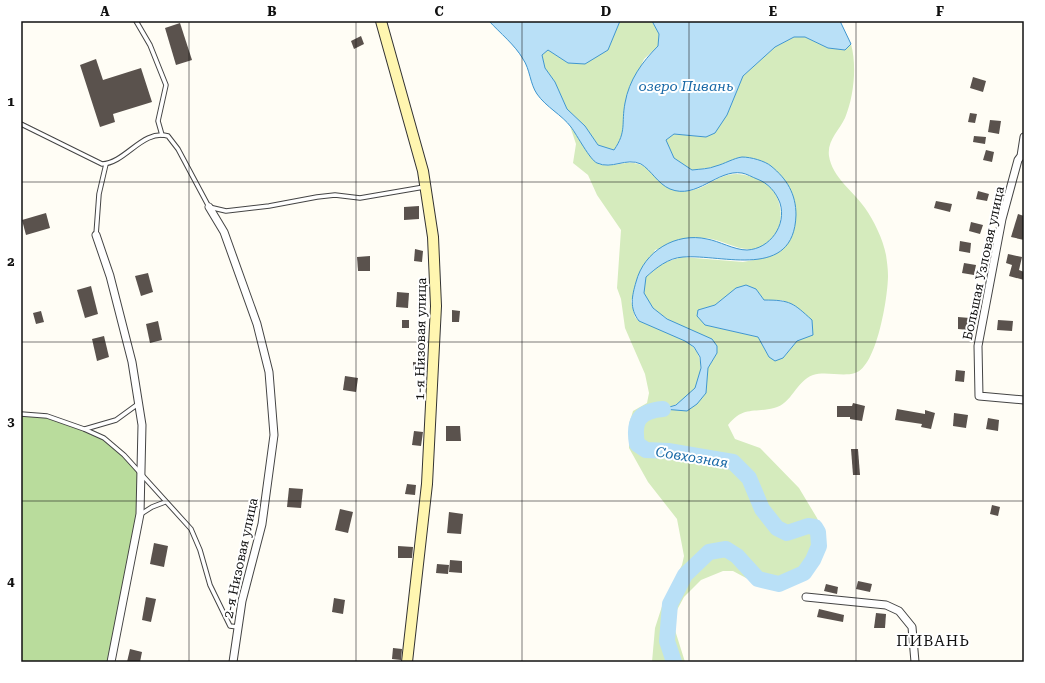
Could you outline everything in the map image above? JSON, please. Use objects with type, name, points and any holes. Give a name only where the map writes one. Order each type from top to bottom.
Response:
[{"type":"street","name":"1-я Низовая улица","points":[[381,21],[423,171],[433,237],[436,306],[427,484],[407,662]]},
{"type":"street","name":"Большая Узловая улица","points":[[1024,137],[1023,156],[1018,160],[1002,220],[978,346],[979,396],[1024,400]]},
{"type":"street","name":"2-я Низовая улица","points":[[209,207],[224,232],[257,324],[269,372],[274,435],[262,524],[242,601],[233,662]]},
{"type":"street","points":[[96,235],[110,276],[130,355],[142,425],[140,514],[111,662]]},
{"type":"street","points":[[806,597],[886,605],[899,611],[912,627],[915,662]]},
{"type":"lane","points":[[136,21],[150,45],[166,85],[158,121],[162,135]]},
{"type":"lane","points":[[21,124],[96,161],[106,164],[113,162],[151,137],[162,135],[170,137],[209,207],[226,210],[269,206],[316,196],[335,195],[360,198],[425,187]]},
{"type":"lane","points":[[96,235],[99,194],[106,164]]},
{"type":"lane","points":[[84,429],[116,420],[139,403]]},
{"type":"lane","points":[[21,414],[47,416],[84,429],[104,438],[124,455],[165,502],[177,512],[191,530],[200,550],[210,585],[230,626],[238,627]]},
{"type":"lane","points":[[140,514],[165,502]]},
{"type":"green space","points":[[620,21],[652,21],[659,34],[658,46],[644,59],[625,103],[622,137],[614,150],[598,145],[585,126],[567,109],[555,82],[545,68],[542,55],[548,50],[568,63],[608,50]]},
{"type":"green space","points":[[794,37],[805,37],[828,48],[845,50],[851,44],[854,62],[854,81],[851,100],[845,118],[830,145],[829,156],[834,171],[868,213],[878,230],[883,243],[888,276],[886,299],[880,330],[869,358],[863,368],[855,373],[813,375],[802,382],[790,397],[780,406],[749,411],[733,419],[728,425],[735,439],[760,448],[799,488],[817,518],[826,540],[817,562],[804,576],[779,589],[759,585],[733,571],[723,571],[701,580],[684,597],[677,610],[674,627],[685,662],[652,662],[655,628],[664,600],[682,565],[684,556],[677,519],[648,482],[629,448],[629,424],[633,411],[647,403],[649,393],[645,374],[625,328],[621,299],[617,288],[621,230],[597,195],[588,175],[573,163],[576,144],[570,126],[591,157],[597,163],[602,165],[628,163],[638,164],[649,170],[669,187],[684,191],[701,188],[723,176],[741,174],[764,181],[772,188],[777,197],[781,217],[775,236],[768,243],[759,248],[745,249],[713,239],[701,238],[655,250],[631,301],[635,317],[639,321],[668,332],[683,340],[697,352],[700,362],[700,373],[695,388],[681,401],[665,409],[687,411],[706,393],[708,368],[717,353],[712,339],[672,322],[647,301],[644,292],[646,277],[663,263],[682,257],[743,262],[769,257],[781,251],[796,207],[742,157],[715,167],[692,170],[674,158],[666,140],[674,134],[706,137],[727,115],[743,76],[775,47]],"holes":[[[756,289],[764,300],[783,300],[797,341],[783,358],[769,357],[758,337],[705,325],[698,310]]]},
{"type":"green space","points":[[21,414],[47,416],[104,438],[124,455],[141,475],[140,514],[111,662],[21,662]]},
{"type":"water","name":"озеро Пивань","points":[[489,21],[620,21],[608,50],[585,64],[568,63],[548,50],[542,55],[545,68],[555,82],[567,109],[585,126],[598,145],[614,150],[621,138],[625,103],[633,79],[647,58],[658,46],[659,34],[652,21],[840,21],[851,44],[845,50],[828,48],[805,37],[794,37],[775,47],[743,76],[727,115],[715,133],[706,137],[674,134],[666,140],[674,158],[692,170],[710,168],[742,157],[765,162],[782,176],[790,188],[796,207],[792,236],[783,249],[770,257],[754,260],[736,260],[683,257],[672,259],[654,270],[646,277],[644,293],[653,308],[667,319],[712,339],[717,346],[717,353],[708,368],[706,393],[697,404],[687,411],[663,409],[676,405],[695,388],[701,368],[700,357],[694,347],[685,341],[639,321],[634,311],[632,302],[640,271],[646,261],[663,246],[684,238],[707,239],[742,250],[755,249],[763,245],[775,234],[779,227],[782,211],[778,199],[771,188],[765,183],[742,173],[724,175],[698,188],[689,191],[680,191],[666,187],[641,164],[630,162],[603,165],[597,163],[591,157],[574,131],[537,94],[527,67],[520,54]]},
{"type":"water","points":[[746,285],[756,289],[764,300],[786,302],[796,306],[812,320],[813,335],[797,341],[783,358],[775,361],[769,357],[758,337],[705,325],[697,316],[698,310],[715,305],[736,288]]},
{"type":"building","points":[[180,23],[192,60],[176,65],[165,28]]},
{"type":"building","points":[[361,36],[364,44],[354,49],[351,41]]},
{"type":"building","points":[[96,59],[103,80],[141,68],[152,102],[113,114],[115,122],[100,127],[80,65]]},
{"type":"building","points":[[973,77],[986,81],[983,92],[970,88]]},
{"type":"building","points":[[970,113],[977,114],[975,123],[968,122]]},
{"type":"building","points":[[990,120],[1001,121],[999,134],[988,132]]},
{"type":"building","points":[[974,136],[986,137],[985,144],[973,142]]},
{"type":"building","points":[[986,150],[994,152],[992,162],[983,160]]},
{"type":"building","points":[[978,191],[989,194],[987,201],[976,199]]},
{"type":"building","points":[[936,201],[952,204],[950,212],[934,208]]},
{"type":"building","points":[[419,206],[419,219],[404,220],[404,207]]},
{"type":"building","points":[[46,213],[50,228],[26,235],[22,220]]},
{"type":"building","points":[[1018,214],[1024,216],[1024,240],[1011,237]]},
{"type":"building","points":[[971,222],[983,225],[980,234],[969,231]]},
{"type":"building","points":[[960,241],[971,243],[970,253],[959,251]]},
{"type":"building","points":[[415,249],[423,251],[422,262],[414,261]]},
{"type":"building","points":[[1008,254],[1022,257],[1019,270],[1024,272],[1024,280],[1009,276],[1012,265],[1006,263]]},
{"type":"building","points":[[370,256],[370,271],[358,271],[357,257]]},
{"type":"building","points":[[964,263],[976,265],[974,275],[962,273]]},
{"type":"building","points":[[148,273],[153,292],[141,296],[135,276]]},
{"type":"building","points":[[91,286],[98,314],[85,318],[77,290]]},
{"type":"building","points":[[397,292],[409,293],[408,308],[396,307]]},
{"type":"building","points":[[452,310],[460,311],[459,322],[452,322]]},
{"type":"building","points":[[41,311],[44,322],[36,324],[33,313]]},
{"type":"building","points":[[958,317],[970,318],[969,330],[958,329]]},
{"type":"building","points":[[402,320],[409,320],[409,328],[402,328]]},
{"type":"building","points":[[998,320],[1013,321],[1012,331],[997,330]]},
{"type":"building","points":[[158,321],[162,340],[150,343],[146,324]]},
{"type":"building","points":[[104,336],[109,357],[97,361],[92,339]]},
{"type":"building","points":[[413,362],[423,363],[422,371],[413,370]]},
{"type":"building","points":[[956,370],[965,371],[964,382],[955,381]]},
{"type":"building","points":[[345,376],[358,378],[356,392],[343,390]]},
{"type":"building","points":[[853,403],[865,406],[862,421],[850,419],[850,417],[837,417],[837,406],[852,406]]},
{"type":"building","points":[[897,409],[925,414],[925,410],[935,413],[931,429],[921,427],[922,424],[895,420]]},
{"type":"building","points":[[954,413],[968,415],[966,428],[953,426]]},
{"type":"building","points":[[988,418],[999,420],[998,431],[986,429]]},
{"type":"building","points":[[446,426],[460,426],[461,441],[446,441]]},
{"type":"building","points":[[414,431],[423,432],[421,446],[412,445]]},
{"type":"building","points":[[851,449],[858,449],[860,475],[853,475]]},
{"type":"building","points":[[407,484],[416,485],[415,495],[405,494]]},
{"type":"building","points":[[289,488],[303,489],[301,508],[287,507]]},
{"type":"building","points":[[992,505],[1000,507],[998,516],[990,514]]},
{"type":"building","points":[[340,509],[353,512],[348,533],[335,530]]},
{"type":"building","points":[[449,512],[463,514],[461,534],[447,533]]},
{"type":"building","points":[[154,543],[168,546],[164,567],[150,564]]},
{"type":"building","points":[[398,546],[413,547],[412,558],[398,558]]},
{"type":"building","points":[[450,560],[462,561],[462,573],[449,572]]},
{"type":"building","points":[[437,564],[449,565],[448,574],[436,573]]},
{"type":"building","points":[[858,581],[872,584],[870,592],[856,589]]},
{"type":"building","points":[[826,584],[838,587],[837,594],[824,591]]},
{"type":"building","points":[[146,597],[156,599],[151,622],[142,620]]},
{"type":"building","points":[[334,598],[345,600],[343,614],[332,612]]},
{"type":"building","points":[[819,609],[844,615],[843,622],[817,617]]},
{"type":"building","points":[[876,613],[886,614],[885,628],[874,628]]},
{"type":"building","points":[[393,648],[402,649],[401,660],[392,659]]},
{"type":"building","points":[[130,649],[142,652],[140,662],[127,662]]},
{"type":"waterway","name":"Совхозная","points":[[663,409],[648,412],[643,415],[637,423],[637,444],[646,450],[668,451],[733,462],[749,478],[762,509],[777,528],[787,533],[808,526],[815,527],[818,532],[819,546],[813,560],[804,573],[779,584],[758,579],[737,556],[726,549],[709,552],[685,575],[670,604],[667,641],[674,662]]},
{"type":"district","name":"ПИВАНЬ","points":[[933,641]]}]
